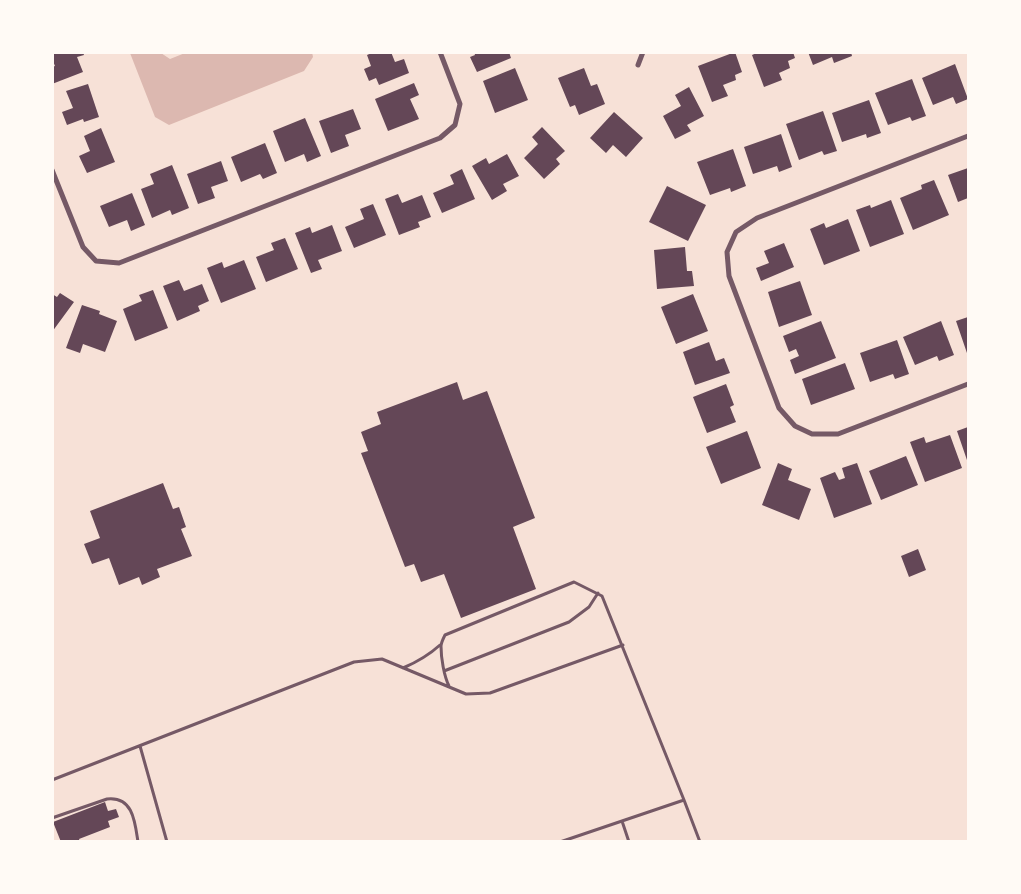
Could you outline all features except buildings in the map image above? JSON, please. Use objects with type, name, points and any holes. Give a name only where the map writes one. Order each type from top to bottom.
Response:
[{"type":"street","points":[[52,170],[83,247],[96,261],[119,263],[440,138],[455,125],[460,104],[440,52]]},
{"type":"street","points":[[638,65],[643,52]]},
{"type":"street","points":[[968,136],[757,218],[736,232],[727,252],[729,276],[779,408],[796,426],[812,434],[838,434],[968,384]]},
{"type":"lane","points":[[403,668],[430,654],[441,644],[445,635],[574,582],[598,593],[602,596],[623,644],[700,842]]},
{"type":"lane","points":[[444,671],[569,622],[589,607],[598,593]]},
{"type":"lane","points":[[441,644],[444,671],[449,686]]},
{"type":"lane","points":[[52,780],[354,662],[382,659],[466,694],[490,693],[623,644]]},
{"type":"lane","points":[[140,746],[167,842]]},
{"type":"lane","points":[[52,818],[106,799],[115,799],[125,803],[130,809],[138,842]]},
{"type":"lane","points":[[560,842],[684,800]]},
{"type":"lane","points":[[622,821],[629,842]]},
{"type":"shaded area","points":[[312,52],[313,57],[304,71],[169,125],[155,117],[130,53],[161,53],[170,59],[185,53]]}]
